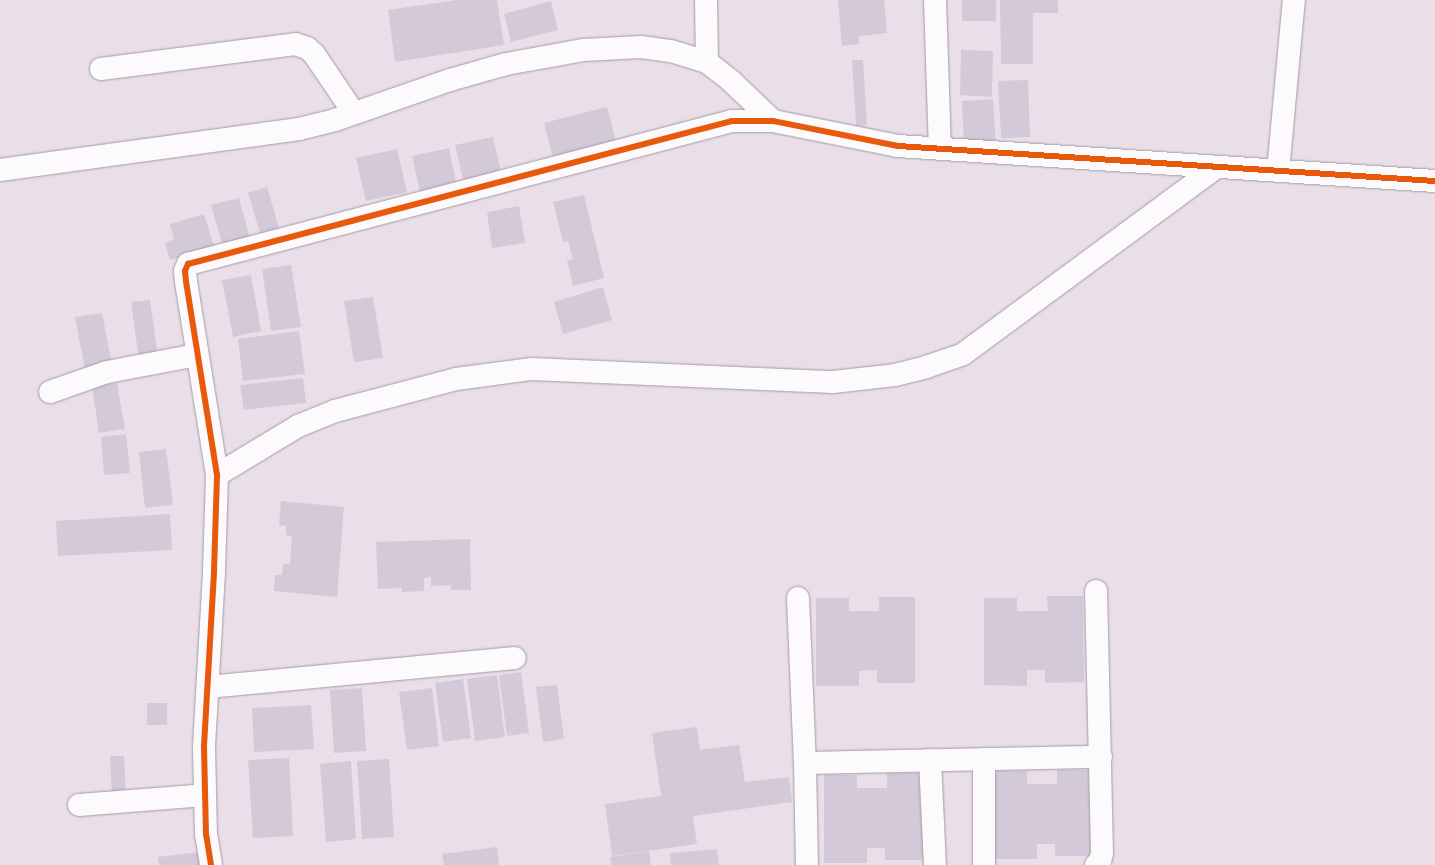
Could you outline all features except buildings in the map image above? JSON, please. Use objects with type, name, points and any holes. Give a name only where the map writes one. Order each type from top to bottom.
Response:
[{"type":"street","points":[[706,0],[707,62]]},
{"type":"street","points":[[935,0],[940,149]]},
{"type":"street","points":[[1278,171],[1294,0]]},
{"type":"street","points":[[101,69],[295,44],[307,48],[314,54],[354,113]]},
{"type":"street","points":[[0,170],[298,128],[354,113],[450,80],[506,64],[583,50],[641,47],[671,51],[707,62],[731,81],[773,121]]},
{"type":"street","points":[[212,865],[206,834],[204,746],[217,475],[184,271],[188,264],[732,122],[773,121],[898,146],[1435,181]]},
{"type":"street","points":[[217,475],[298,426],[335,410],[456,379],[532,369],[833,382],[895,375],[926,367],[963,354],[1217,167]]},
{"type":"street","points":[[50,392],[107,372],[197,355]]},
{"type":"street","points":[[1096,591],[1102,853],[1100,861],[1096,865]]},
{"type":"street","points":[[798,598],[805,763],[806,865]]},
{"type":"street","points":[[208,687],[515,658]]},
{"type":"street","points":[[805,763],[1100,757]]},
{"type":"street","points":[[984,759],[984,865]]},
{"type":"street","points":[[930,760],[935,865]]},
{"type":"street","points":[[79,805],[205,795]]},
{"type":"cycle path","points":[[211,865],[206,835],[204,746],[214,571],[217,475],[186,281],[185,271],[188,264],[732,121],[773,121],[898,146],[1435,181]]}]
